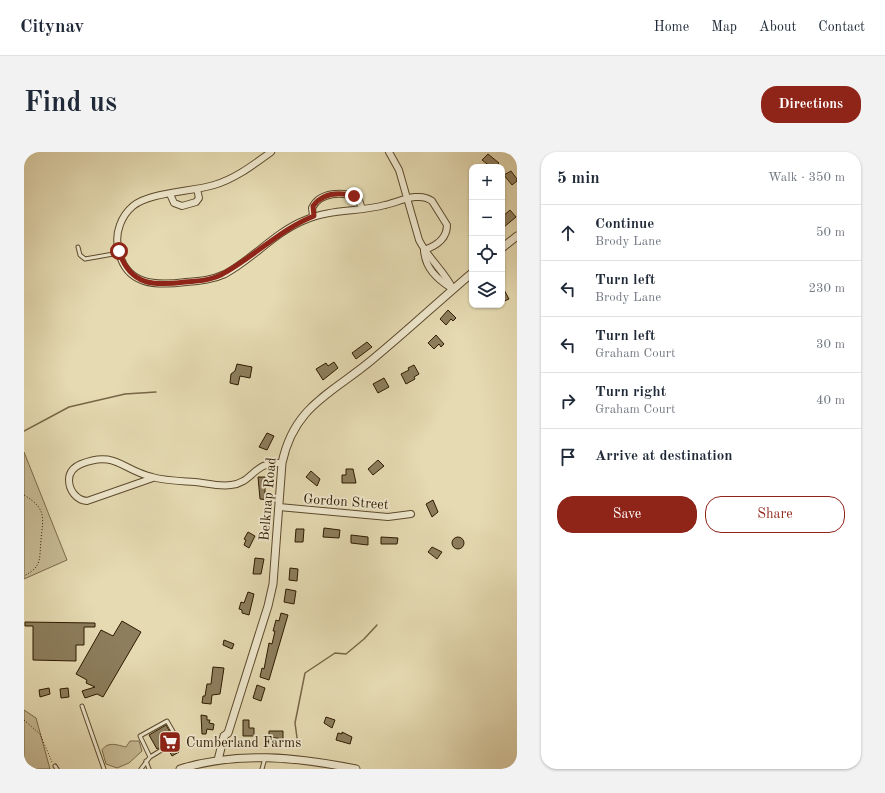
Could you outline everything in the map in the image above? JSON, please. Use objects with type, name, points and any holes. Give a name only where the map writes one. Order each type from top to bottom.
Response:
[{"type":"street","points":[[271,152],[232,178],[197,189],[144,199],[129,210],[123,219],[118,233],[119,253],[129,271],[144,281],[159,285],[205,280],[225,273],[293,226],[314,216],[382,206],[420,197],[430,199],[446,222],[446,231],[442,239],[435,245],[424,250]]},
{"type":"street","points":[[389,152],[399,170],[419,240],[424,250],[446,276],[453,289]]},
{"type":"street","points":[[170,194],[175,204],[182,206],[196,202],[198,198],[197,189]]},
{"type":"street","points":[[314,216],[312,208],[316,202],[335,194],[348,194],[358,197],[362,209]]},
{"type":"street","points":[[505,246],[517,236]]},
{"type":"street","name":"Belknap Road","points":[[218,760],[224,736],[228,732],[268,606],[273,584],[282,463],[285,448],[295,427],[306,412],[331,389],[373,359],[469,276]]},
{"type":"street","points":[[153,478],[87,501],[76,496],[70,488],[69,479],[72,470],[77,466],[92,460],[104,458],[113,460],[153,478],[229,486],[243,482],[262,466],[282,463]]},
{"type":"street","name":"Gordon Street","points":[[279,507],[388,517],[411,514]]},
{"type":"street","points":[[180,769],[218,760],[265,758],[313,761],[356,769]]},
{"type":"lane","points":[[78,247],[80,255],[85,259],[119,253]]},
{"type":"lane","points":[[82,706],[104,769]]},
{"type":"lane","points":[[141,769],[150,757],[178,740],[167,721],[140,736],[150,757]]},
{"type":"lane","points":[[262,769],[265,758]]},
{"type":"lane","points":[[146,761],[149,769]]},
{"type":"path","points":[[24,495],[37,505],[44,518],[41,539],[41,558],[33,571],[24,576]]},
{"type":"path","points":[[24,720],[40,734],[50,760],[56,767]]},
{"type":"shaded area","points":[[24,452],[67,560],[24,579]]},
{"type":"shaded area","points":[[24,710],[36,718],[50,769],[27,769],[24,758]]},
{"type":"shaded area","points":[[130,741],[139,741],[142,751],[129,763],[117,768],[106,764],[102,750],[104,747],[113,744],[126,747]]},
{"type":"building","points":[[488,154],[499,163],[487,164],[482,160]]},
{"type":"building","points":[[511,171],[517,181],[512,185],[505,174]]},
{"type":"building","points":[[510,210],[516,217],[505,226],[505,214]]},
{"type":"building","points":[[505,292],[509,299],[505,301]]},
{"type":"building","points":[[448,310],[456,318],[453,321],[451,319],[446,325],[440,319]]},
{"type":"building","points":[[436,335],[444,344],[441,347],[439,344],[434,349],[428,343]]},
{"type":"building","points":[[367,342],[372,347],[356,359],[352,353]]},
{"type":"building","points":[[334,362],[338,368],[323,380],[316,369],[326,363],[328,366]]},
{"type":"building","points":[[237,364],[252,367],[250,378],[240,376],[238,385],[230,383],[231,374],[235,371]]},
{"type":"building","points":[[414,365],[419,374],[414,377],[415,379],[406,384],[401,374],[409,370],[408,368]]},
{"type":"building","points":[[384,378],[389,387],[378,393],[373,384]]},
{"type":"building","points":[[267,433],[274,436],[267,450],[259,447]]},
{"type":"building","points":[[378,460],[384,466],[373,475],[368,469]]},
{"type":"building","points":[[346,469],[353,469],[356,483],[342,483],[342,475],[346,475]]},
{"type":"building","points":[[311,471],[320,479],[317,486],[306,477]]},
{"type":"building","points":[[258,477],[265,477],[265,494],[269,495],[269,500],[260,499]]},
{"type":"building","points":[[433,500],[438,512],[432,517],[426,504]]},
{"type":"building","points":[[324,528],[340,530],[339,538],[323,537]]},
{"type":"building","points":[[296,529],[304,529],[303,542],[295,542]]},
{"type":"building","points":[[248,532],[255,536],[249,548],[244,545],[246,540],[244,539]]},
{"type":"building","points":[[351,535],[368,537],[368,545],[351,543]]},
{"type":"building","points":[[381,537],[398,538],[397,544],[381,544]]},
{"type":"building","points":[[456,537],[460,537],[464,543],[460,549],[456,549],[452,545],[452,541]]},
{"type":"building","points":[[432,547],[442,552],[437,559],[428,552]]},
{"type":"building","points":[[255,558],[264,559],[261,574],[253,574]]},
{"type":"building","points":[[290,568],[298,569],[297,581],[289,580]]},
{"type":"building","points":[[286,589],[296,591],[294,604],[284,602]]},
{"type":"building","points":[[248,592],[254,594],[249,615],[242,613],[242,610],[239,609],[241,602],[244,603]]},
{"type":"building","points":[[281,613],[288,615],[269,680],[260,677],[262,668],[264,669],[269,643],[272,644],[276,620],[279,621]]},
{"type":"building","points":[[122,621],[141,632],[103,697],[97,694],[85,698],[82,691],[95,687],[86,683],[87,680],[76,674],[101,630],[113,636]]},
{"type":"building","points":[[25,622],[95,623],[95,627],[84,627],[84,645],[76,645],[76,661],[33,660],[33,626],[25,626]]},
{"type":"building","points":[[224,640],[234,644],[232,649],[223,645]]},
{"type":"building","points":[[213,667],[224,668],[220,694],[212,695],[211,704],[202,703],[207,684],[211,684]]},
{"type":"building","points":[[257,685],[265,688],[261,701],[253,698]]},
{"type":"building","points":[[49,688],[50,694],[40,697],[39,690]]},
{"type":"building","points":[[68,688],[69,697],[61,698],[60,689]]},
{"type":"building","points":[[201,715],[207,716],[207,720],[210,720],[209,723],[214,724],[213,730],[207,729],[206,734],[202,734]]},
{"type":"building","points":[[326,717],[335,720],[332,728],[324,723]]},
{"type":"building","points":[[243,720],[249,720],[249,728],[254,728],[254,736],[243,736]]},
{"type":"building","points":[[166,725],[174,739],[157,749],[149,735]]},
{"type":"building","points":[[269,731],[283,731],[283,739],[269,737]]},
{"type":"building","points":[[342,732],[352,737],[350,744],[336,740],[338,733],[342,734]]},
{"type":"building","name":"Cumberland Farms","points":[[175,745],[179,752],[172,756],[168,749]]},
{"type":"waterway","points":[[24,431],[69,407],[125,394],[156,392]]},
{"type":"waterway","points":[[298,745],[295,723],[305,673],[335,653],[346,654],[364,639],[377,625]]},
{"type":"place","name":"Cumberland Farms","points":[[170,742]]},
{"type":"route","points":[[119,251],[121,258],[129,271],[135,276],[151,284],[173,284],[205,280],[225,273],[293,226],[314,216],[312,211],[313,206],[316,202],[327,195],[341,193],[354,196]]}]
